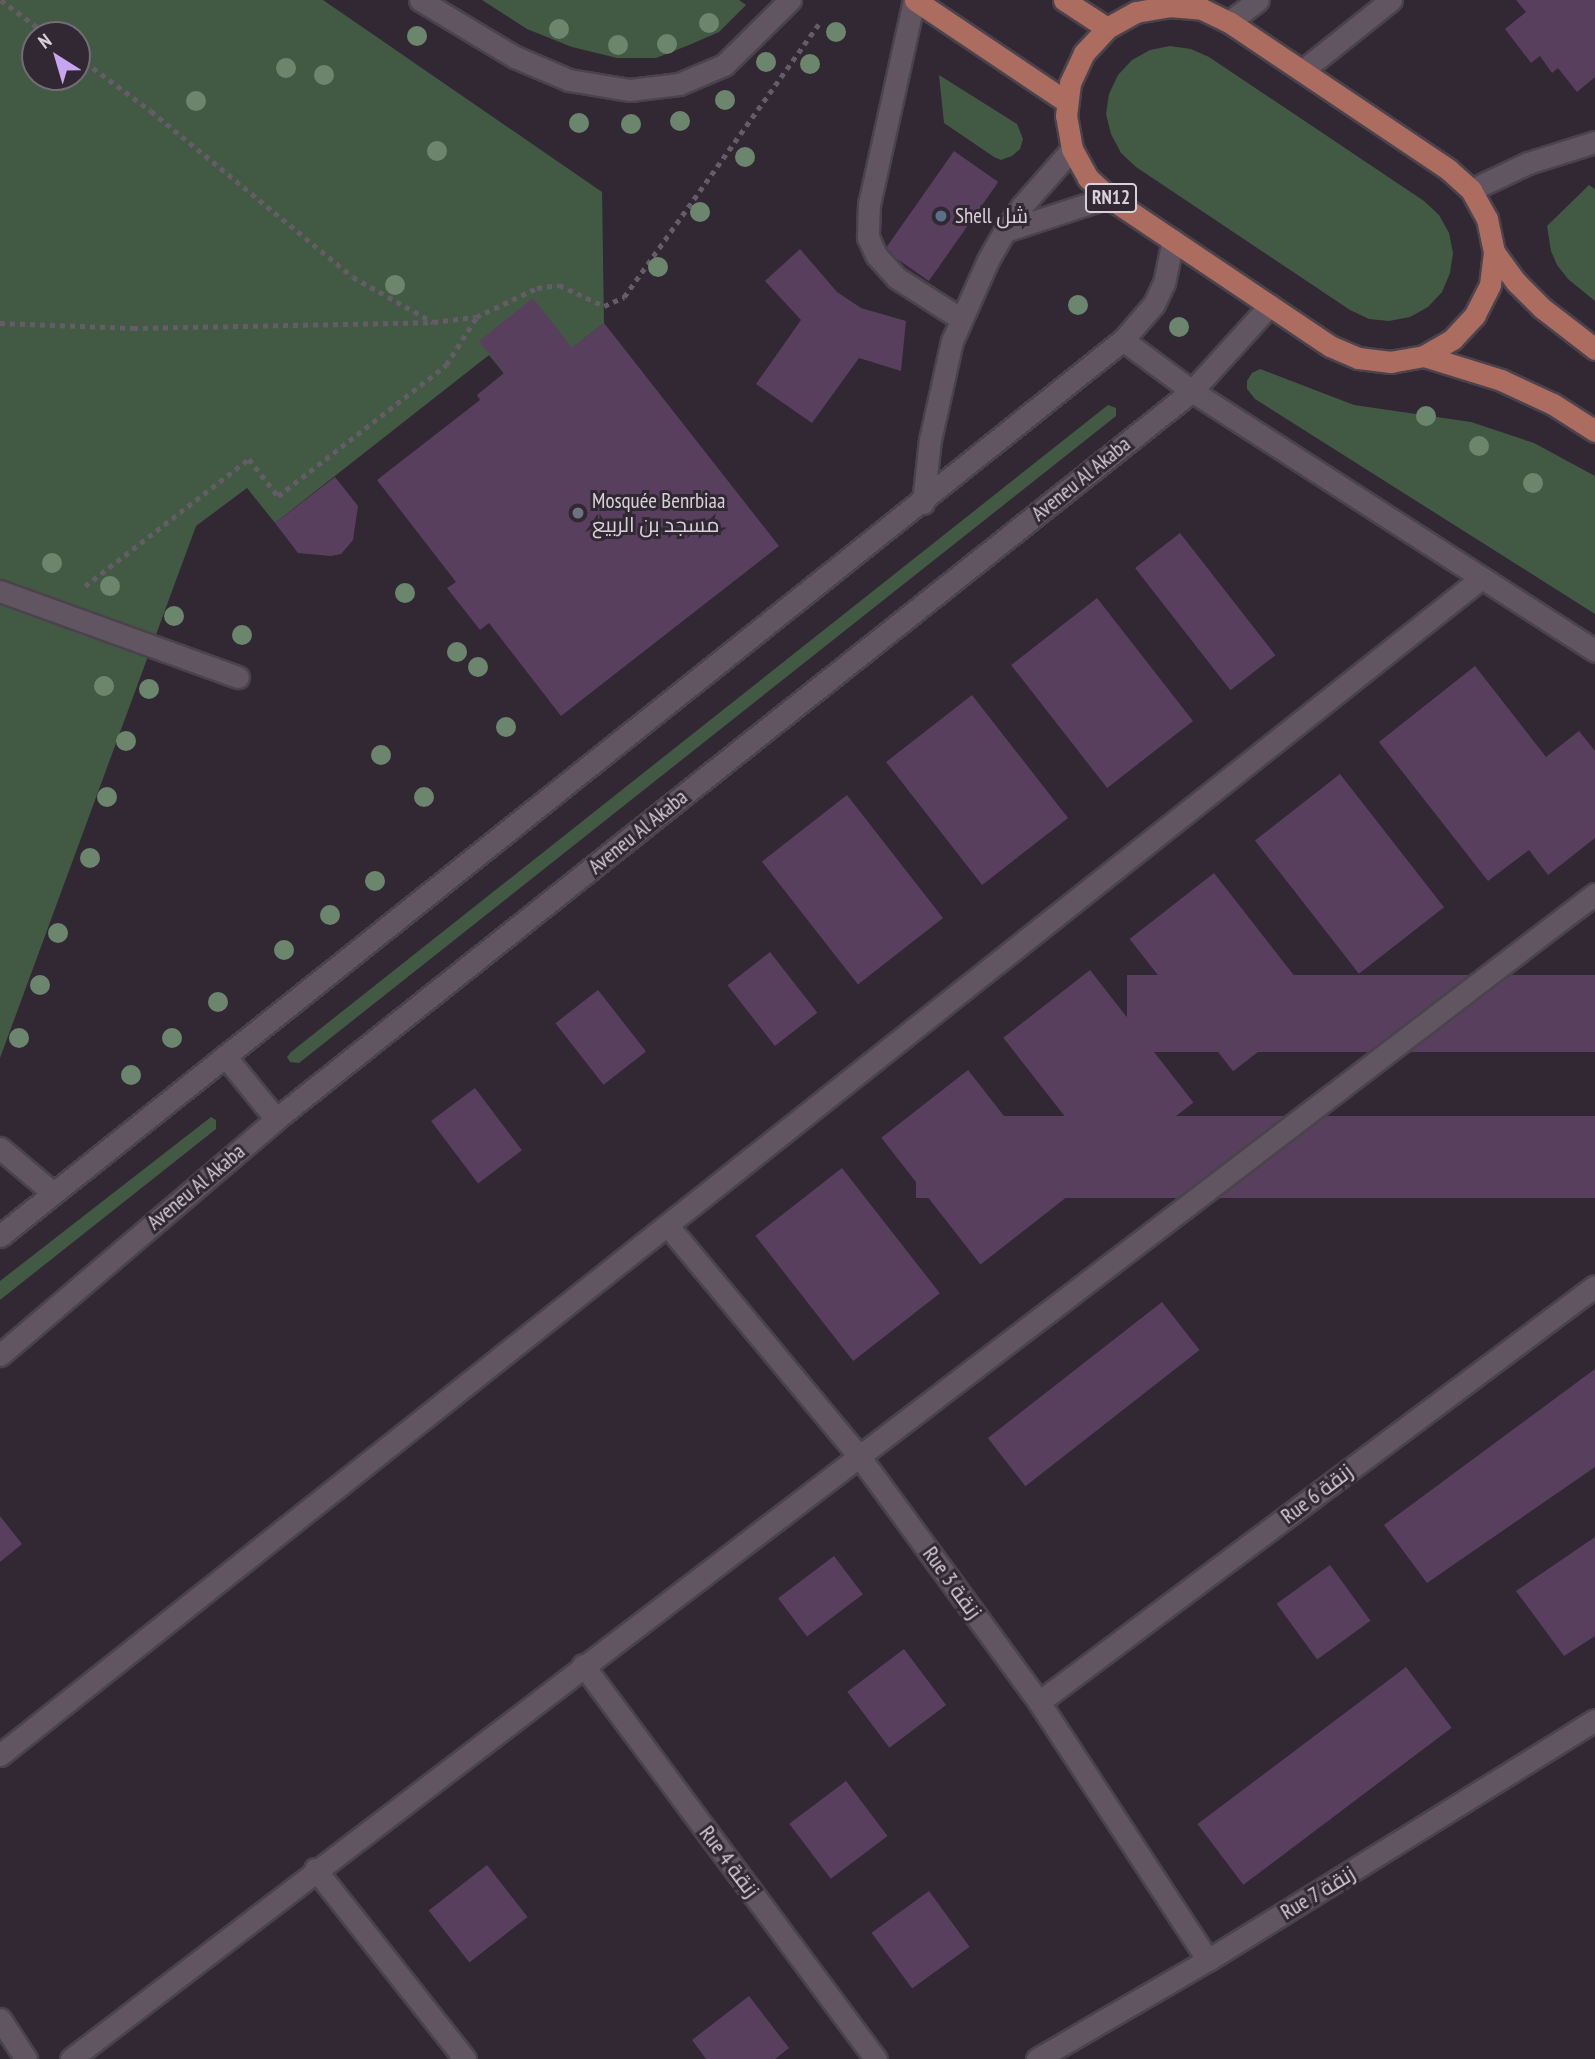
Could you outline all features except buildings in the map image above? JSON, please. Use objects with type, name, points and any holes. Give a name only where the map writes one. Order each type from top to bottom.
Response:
[{"type":"main road","points":[[915,0],[1068,103]]},
{"type":"main road","points":[[1064,0],[1107,28]]},
{"type":"main road","name":"RN12","points":[[1169,6],[1202,9],[1229,22],[1449,170],[1471,190],[1487,219],[1494,251],[1490,285],[1475,315],[1453,340],[1423,356],[1391,362],[1358,358],[1330,346],[1109,197],[1088,178],[1072,149],[1066,116],[1070,83],[1084,53],[1107,28],[1136,12],[1169,6]]},
{"type":"main road","name":"RN12","points":[[1494,251],[1516,282],[1542,308],[1595,349]]},
{"type":"main road","name":"RN12","points":[[1423,356],[1501,380],[1553,404],[1595,431]]},
{"type":"street","points":[[420,0],[515,57],[558,75],[630,90],[680,84],[724,65],[790,0]]},
{"type":"street","points":[[915,0],[869,204],[868,237],[877,255],[897,278],[961,319]]},
{"type":"street","points":[[1229,22],[1258,0]]},
{"type":"street","points":[[1303,71],[1391,0]]},
{"type":"street","points":[[1471,190],[1528,163],[1595,142]]},
{"type":"street","points":[[923,503],[930,440],[952,341],[961,319],[988,260],[1005,231],[1022,206],[1072,149]]},
{"type":"street","points":[[1005,231],[1109,197]]},
{"type":"street","points":[[0,1236],[539,803],[923,503],[1123,340],[1154,304],[1164,284],[1173,240]]},
{"type":"street","name":"Aveneu Al Akaba","points":[[0,1355],[276,1119],[1192,391],[1270,305]]},
{"type":"street","points":[[1123,340],[1192,391],[1595,651]]},
{"type":"street","points":[[0,1755],[1480,579]]},
{"type":"street","points":[[0,591],[238,677]]},
{"type":"street","points":[[71,2059],[315,1869],[1595,894]]},
{"type":"street","points":[[225,1056],[276,1119]]},
{"type":"street","points":[[0,1148],[52,1192]]},
{"type":"street","name":"Rue 3 زنقة","points":[[668,1226],[859,1456],[1039,1702],[1208,1959]]},
{"type":"street","name":"Rue 6 زنقة","points":[[1039,1702],[1595,1286]]},
{"type":"street","name":"Rue 4 زنقة","points":[[583,1665],[876,2059]]},
{"type":"street","name":"Rue 7 زنقة","points":[[1037,2059],[1208,1959],[1595,1720]]},
{"type":"street","points":[[315,1869],[465,2059]]},
{"type":"street","points":[[0,2019],[26,2059]]},
{"type":"path","points":[[1,0],[29,21]]},
{"type":"path","points":[[0,323],[133,328],[433,322],[476,317],[537,288],[559,285],[604,306],[624,297],[819,24]]},
{"type":"path","points":[[91,66],[151,111],[353,277],[433,322]]},
{"type":"path","points":[[54,611],[250,459],[278,496],[446,365],[476,317]]},
{"type":"green space","points":[[0,0],[323,0],[602,192],[604,323],[518,391],[489,355],[275,523],[247,488],[196,526],[0,1058]]},
{"type":"green space","points":[[482,0],[739,0],[746,5],[719,32],[689,45],[656,58],[617,58],[572,47],[527,29]]},
{"type":"green space","points":[[1170,46],[1191,49],[1209,57],[1424,201],[1439,215],[1449,233],[1453,253],[1450,273],[1442,292],[1428,307],[1410,317],[1389,321],[1369,319],[1350,310],[1136,167],[1121,153],[1111,134],[1106,114],[1109,94],[1118,75],[1132,60],[1150,50]]},
{"type":"green space","points":[[939,75],[1017,124],[1023,139],[1020,149],[1001,160],[944,123]]},
{"type":"green space","points":[[1589,185],[1595,189],[1595,301],[1568,279],[1557,265],[1551,251],[1547,226]]},
{"type":"green space","points":[[1260,369],[1354,405],[1471,422],[1534,443],[1595,476],[1595,614],[1255,399],[1247,389],[1247,381],[1252,373]]},
{"type":"green space","points":[[1108,405],[1116,408],[1116,416],[299,1063],[290,1062],[287,1057],[291,1052]]},
{"type":"green space","points":[[211,1117],[216,1120],[216,1129],[0,1300],[0,1281]]},
{"type":"place","name":"Shell شل","points":[[941,216]]},
{"type":"place","name":"Mosquée Benrbiaa مسجد بن الربيع","points":[[578,513]]}]
